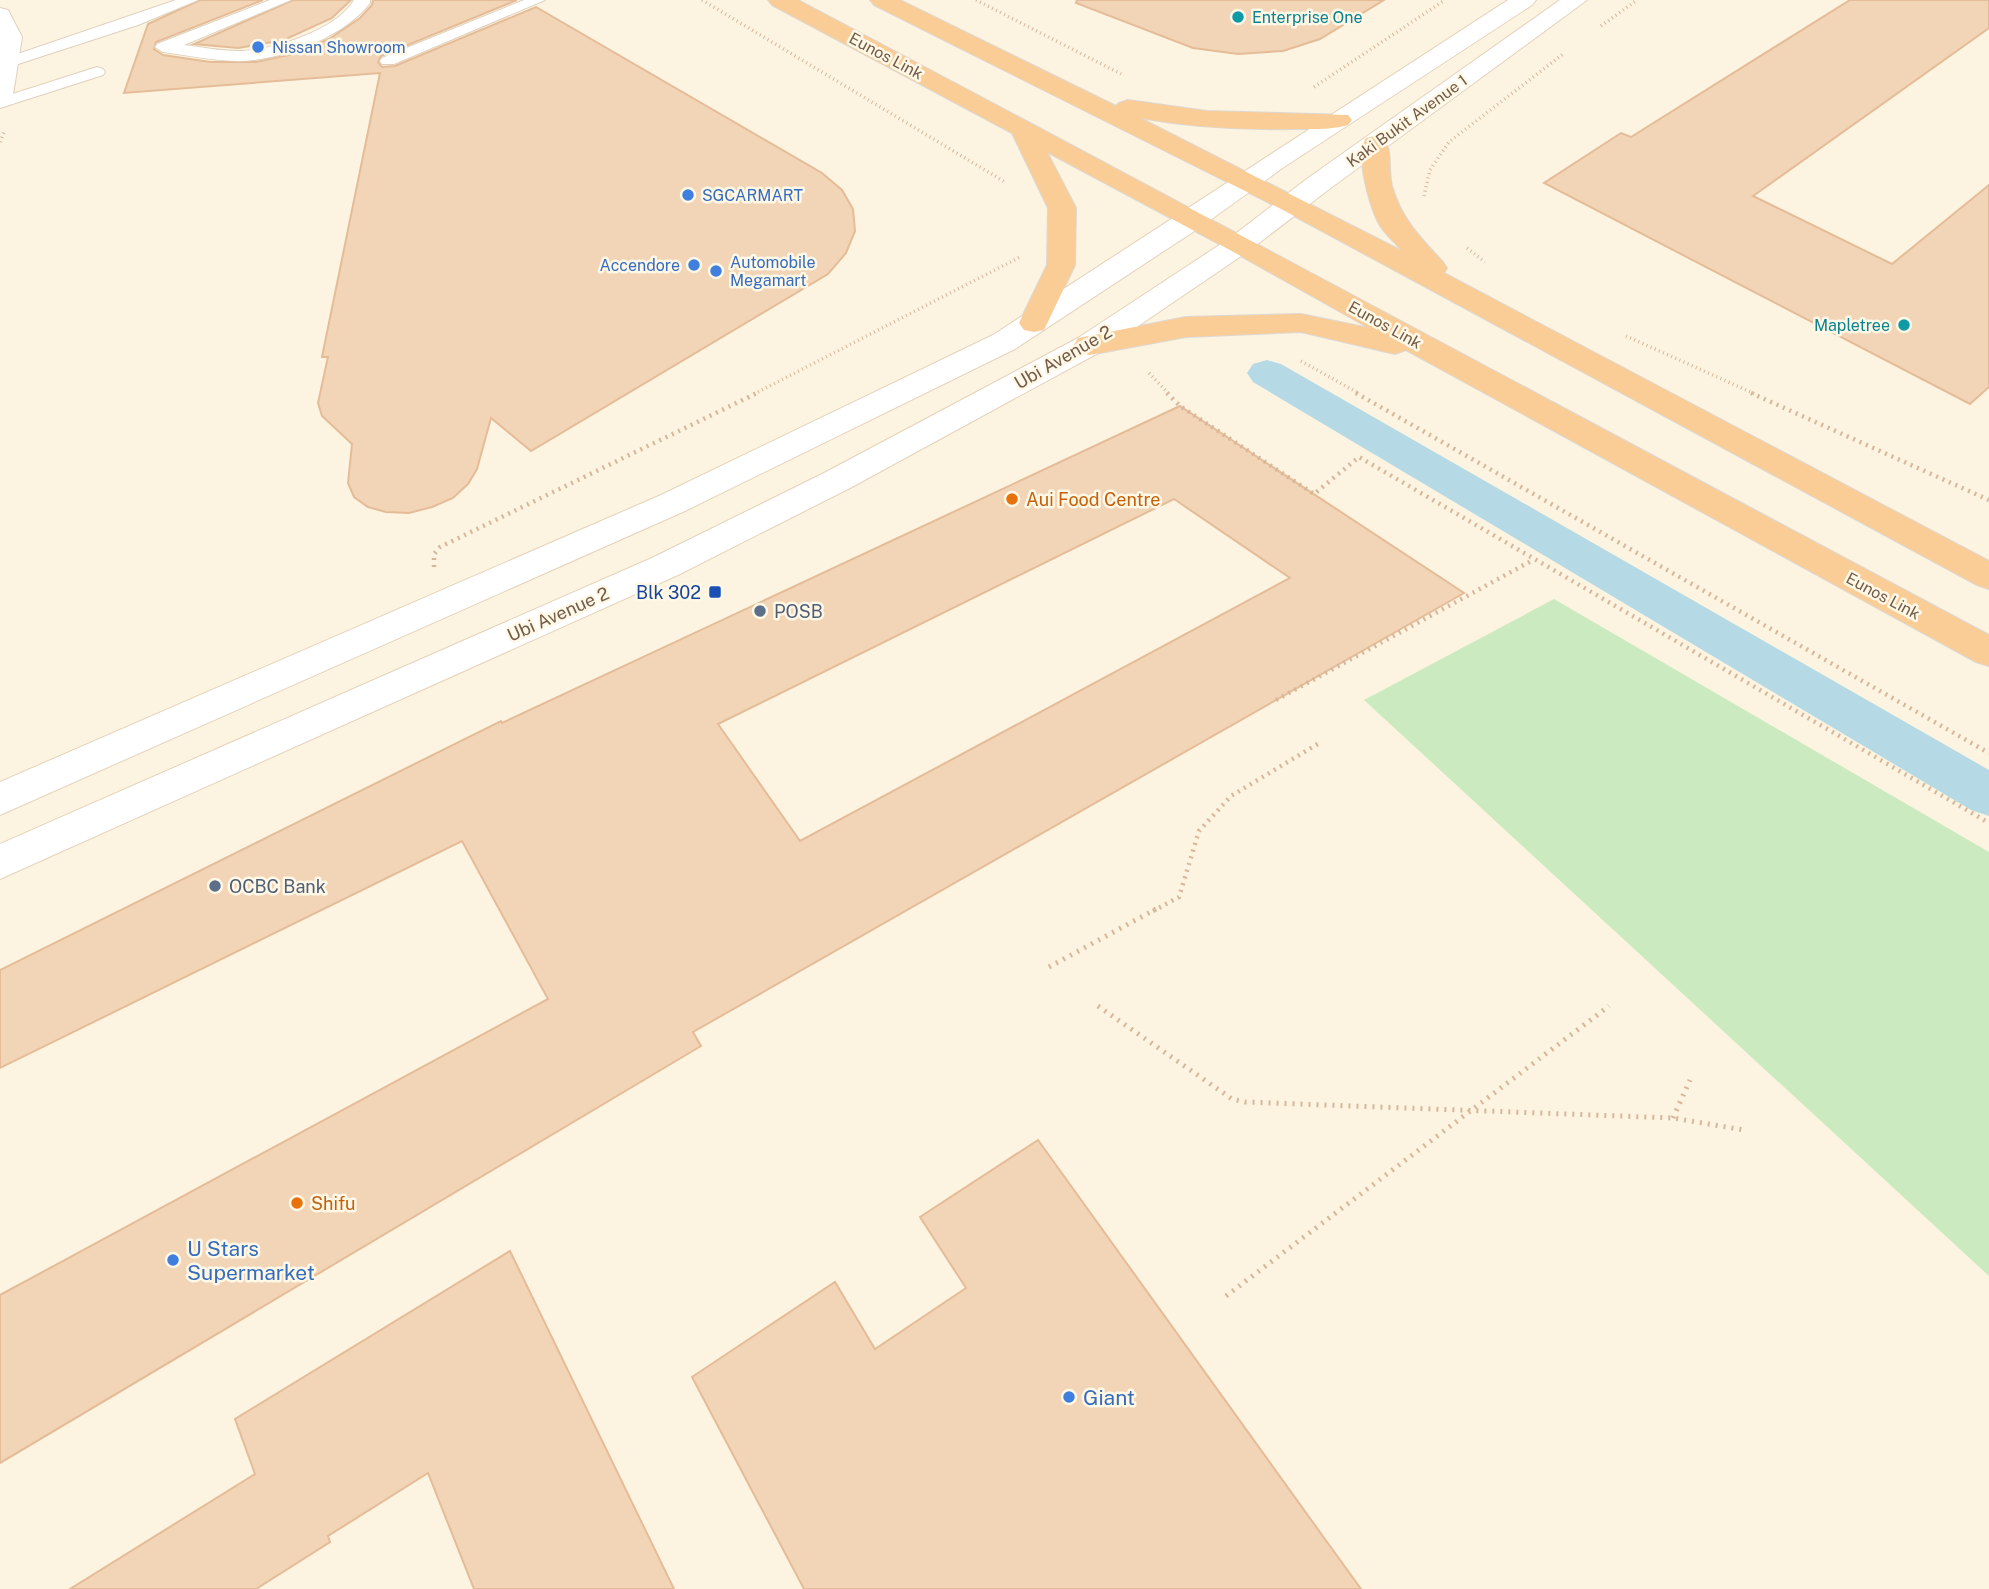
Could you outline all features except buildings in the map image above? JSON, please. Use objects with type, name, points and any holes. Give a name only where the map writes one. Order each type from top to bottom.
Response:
[{"type":"highway","name":"Eunos Link","points":[[780,0],[1240,244],[1435,353],[1989,652]]},
{"type":"highway","points":[[883,0],[1293,204],[1989,576]]},
{"type":"highway","points":[[1082,98],[1166,116],[1267,123],[1339,120]]},
{"type":"highway","points":[[1023,130],[1062,208],[1061,265],[1034,323]]},
{"type":"highway","points":[[1375,144],[1378,184],[1391,220],[1450,288]]},
{"type":"highway","points":[[1089,345],[1186,327],[1301,323],[1435,353]]},
{"type":"main road","name":"Kaki Bukit Avenue 1","points":[[1192,220],[1245,181],[1524,0]]},
{"type":"main road","name":"Kaki Bukit Avenue 1","points":[[1240,244],[1575,0]]},
{"type":"main road","points":[[0,15],[10,37],[0,95]]},
{"type":"main road","points":[[0,799],[673,503],[1004,342],[1192,220]]},
{"type":"main road","name":"Ubi Avenue 2","points":[[0,862],[666,566],[838,480],[1089,345],[1240,244]]},
{"type":"lane","points":[[6,63],[133,22],[190,0]]},
{"type":"lane","points":[[283,0],[163,47],[239,56],[290,47],[340,24],[362,0]]},
{"type":"lane","points":[[388,61],[537,0]]},
{"type":"lane","points":[[0,103],[97,72]]},
{"type":"path","points":[[702,0],[1012,186]]},
{"type":"path","points":[[976,0],[1131,79]]},
{"type":"path","points":[[1312,88],[1445,0]]},
{"type":"path","points":[[1593,31],[1637,0]]},
{"type":"path","points":[[1422,204],[1430,170],[1449,142],[1571,48]]},
{"type":"path","points":[[1462,244],[1492,266]]},
{"type":"path","points":[[436,571],[432,562],[440,547],[683,431],[1026,254]]},
{"type":"path","points":[[1616,332],[1989,500]]},
{"type":"path","points":[[1298,360],[1989,753]]},
{"type":"path","points":[[1149,373],[1180,406],[1314,494],[1359,457],[1989,823]]},
{"type":"path","points":[[1276,700],[1534,560]]},
{"type":"path","points":[[1049,967],[1179,897],[1199,831],[1231,796],[1321,742]]},
{"type":"path","points":[[1098,1006],[1232,1099],[1245,1102],[1672,1118],[1744,1130]]},
{"type":"path","points":[[1226,1296],[1609,1006]]},
{"type":"path","points":[[1672,1118],[1690,1080]]},
{"type":"green space","points":[[1554,599],[1989,852],[1989,1276],[1364,700]]},
{"type":"waterway","points":[[1267,373],[1989,795]]},
{"type":"place","name":"Enterprise One","points":[[1238,17]]},
{"type":"place","name":"Nissan Showroom","points":[[258,47]]},
{"type":"place","name":"SGCARMART","points":[[688,195]]},
{"type":"place","name":"Accendore","points":[[694,265]]},
{"type":"place","name":"Automobile Megamart","points":[[716,271]]},
{"type":"place","name":"Mapletree","points":[[1904,325]]},
{"type":"place","name":"Aui Food Centre","points":[[1012,499]]},
{"type":"place","name":"Blk 302","points":[[715,592]]},
{"type":"place","name":"POSB","points":[[760,611]]},
{"type":"place","name":"OCBC Bank","points":[[215,886]]},
{"type":"place","name":"Shifu","points":[[297,1203]]},
{"type":"place","name":"U Stars Supermarket","points":[[173,1260]]},
{"type":"place","name":"Giant","points":[[1069,1397]]}]
